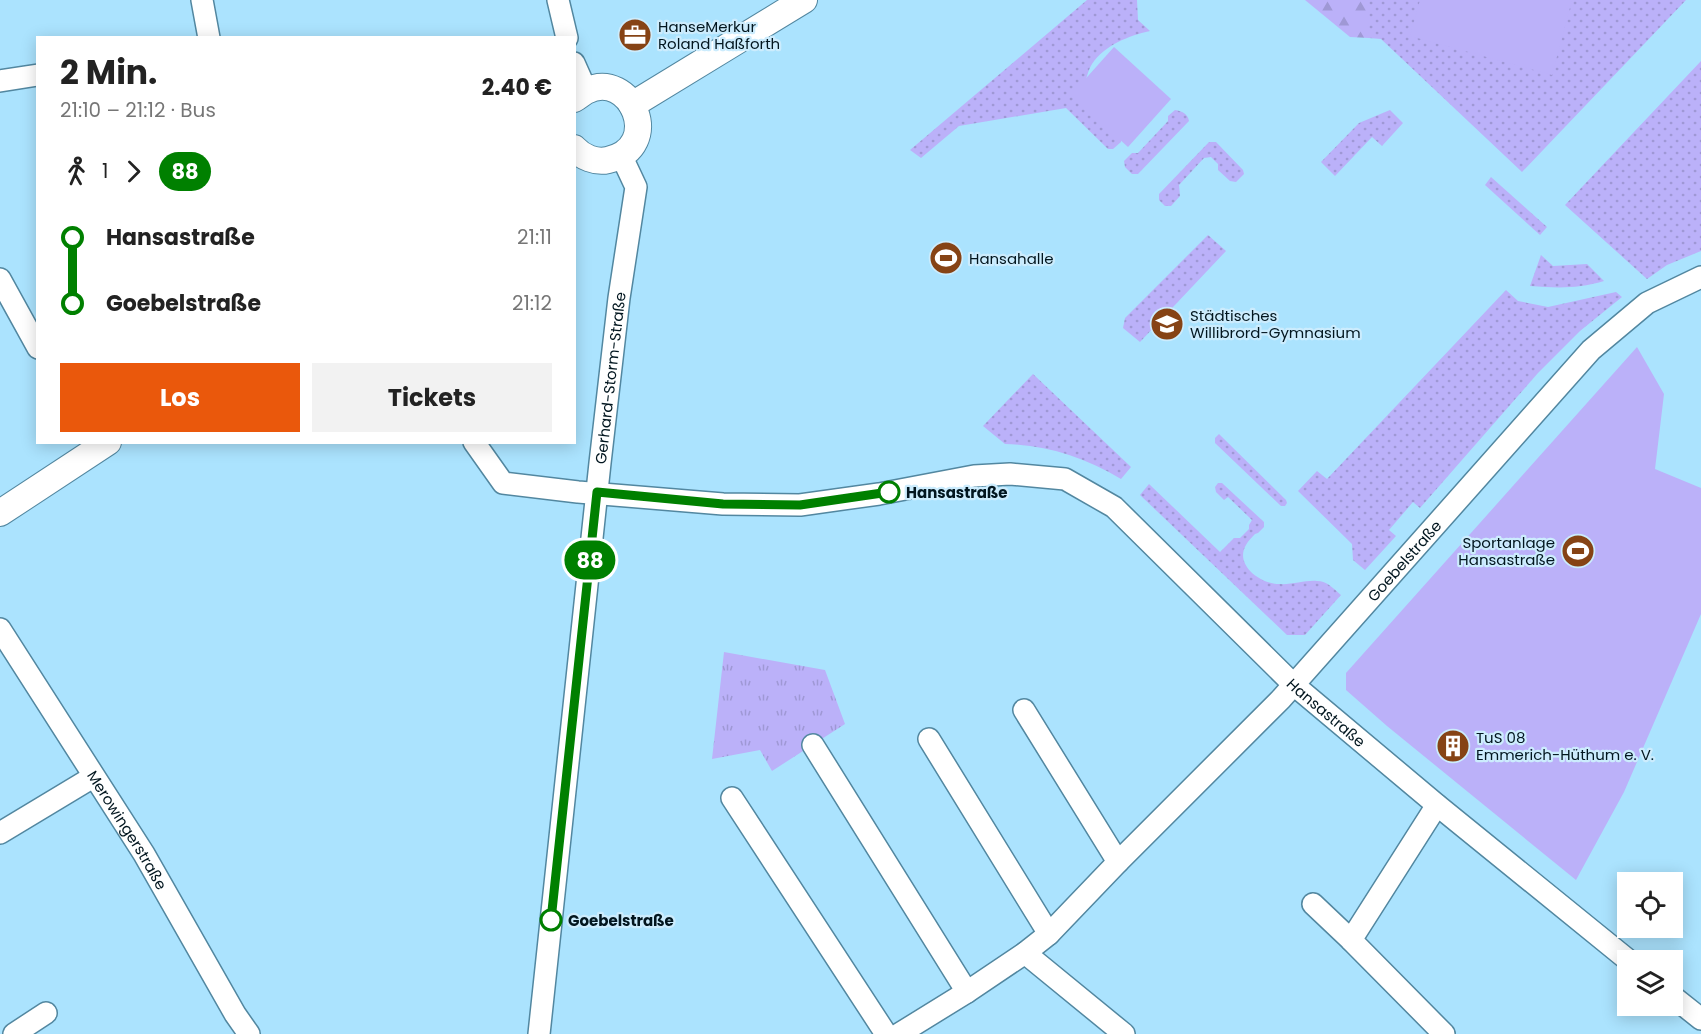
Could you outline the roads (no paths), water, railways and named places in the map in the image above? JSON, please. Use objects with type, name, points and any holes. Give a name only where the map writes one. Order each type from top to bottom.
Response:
[{"type":"street","points":[[202,0],[209,36]]},
{"type":"street","points":[[558,0],[567,36]]},
{"type":"street","points":[[632,105],[804,0]]},
{"type":"street","points":[[576,74],[580,95],[601,87],[615,90],[624,95],[632,105],[638,120],[637,136],[621,156],[605,161],[591,159],[576,150]]},
{"type":"street","points":[[0,81],[36,75]]},
{"type":"street","name":"Gerhard-Storm-Straße","points":[[539,1034],[597,492],[636,187],[621,156]]},
{"type":"street","name":"Goebelstraße","points":[[899,1034],[968,992],[1049,934],[1294,685],[1591,350],[1647,303],[1701,277]]},
{"type":"street","points":[[0,279],[36,344]]},
{"type":"street","name":"Hansastraße","points":[[475,444],[503,483],[578,492],[723,504],[800,505],[879,494],[974,476],[1010,474],[1065,479],[1114,507],[1294,685],[1617,951]]},
{"type":"street","points":[[0,513],[98,445]]},
{"type":"street","name":"Merowingerstraße","points":[[0,629],[144,854],[234,1014],[249,1034]]},
{"type":"street","points":[[1024,710],[1118,862]]},
{"type":"street","points":[[929,739],[1049,934]]},
{"type":"street","points":[[813,745],[968,992]]},
{"type":"street","points":[[0,833],[93,777]]},
{"type":"street","points":[[732,798],[886,1034]]},
{"type":"street","points":[[1351,939],[1437,805]]},
{"type":"street","points":[[1313,904],[1351,939],[1444,1034]]},
{"type":"street","points":[[1025,953],[1124,1034]]},
{"type":"street","points":[[1683,1005],[1701,1019]]},
{"type":"street","points":[[14,1034],[46,1013]]},
{"type":"place","name":"HanseMerkur Roland Haßforth","points":[[635,35]]},
{"type":"place","name":"Hansahalle","points":[[946,258]]},
{"type":"place","name":"Städtisches Willibrord-Gymnasium","points":[[1167,324]]},
{"type":"place","name":"Hansastraße","points":[[889,492]]},
{"type":"place","name":"Sportanlage Hansastraße","points":[[1578,551]]},
{"type":"place","name":"TuS 08 Emmerich-Hüthum e. V.","points":[[1453,746]]},
{"type":"place","name":"Goebelstraße","points":[[551,920]]}]
